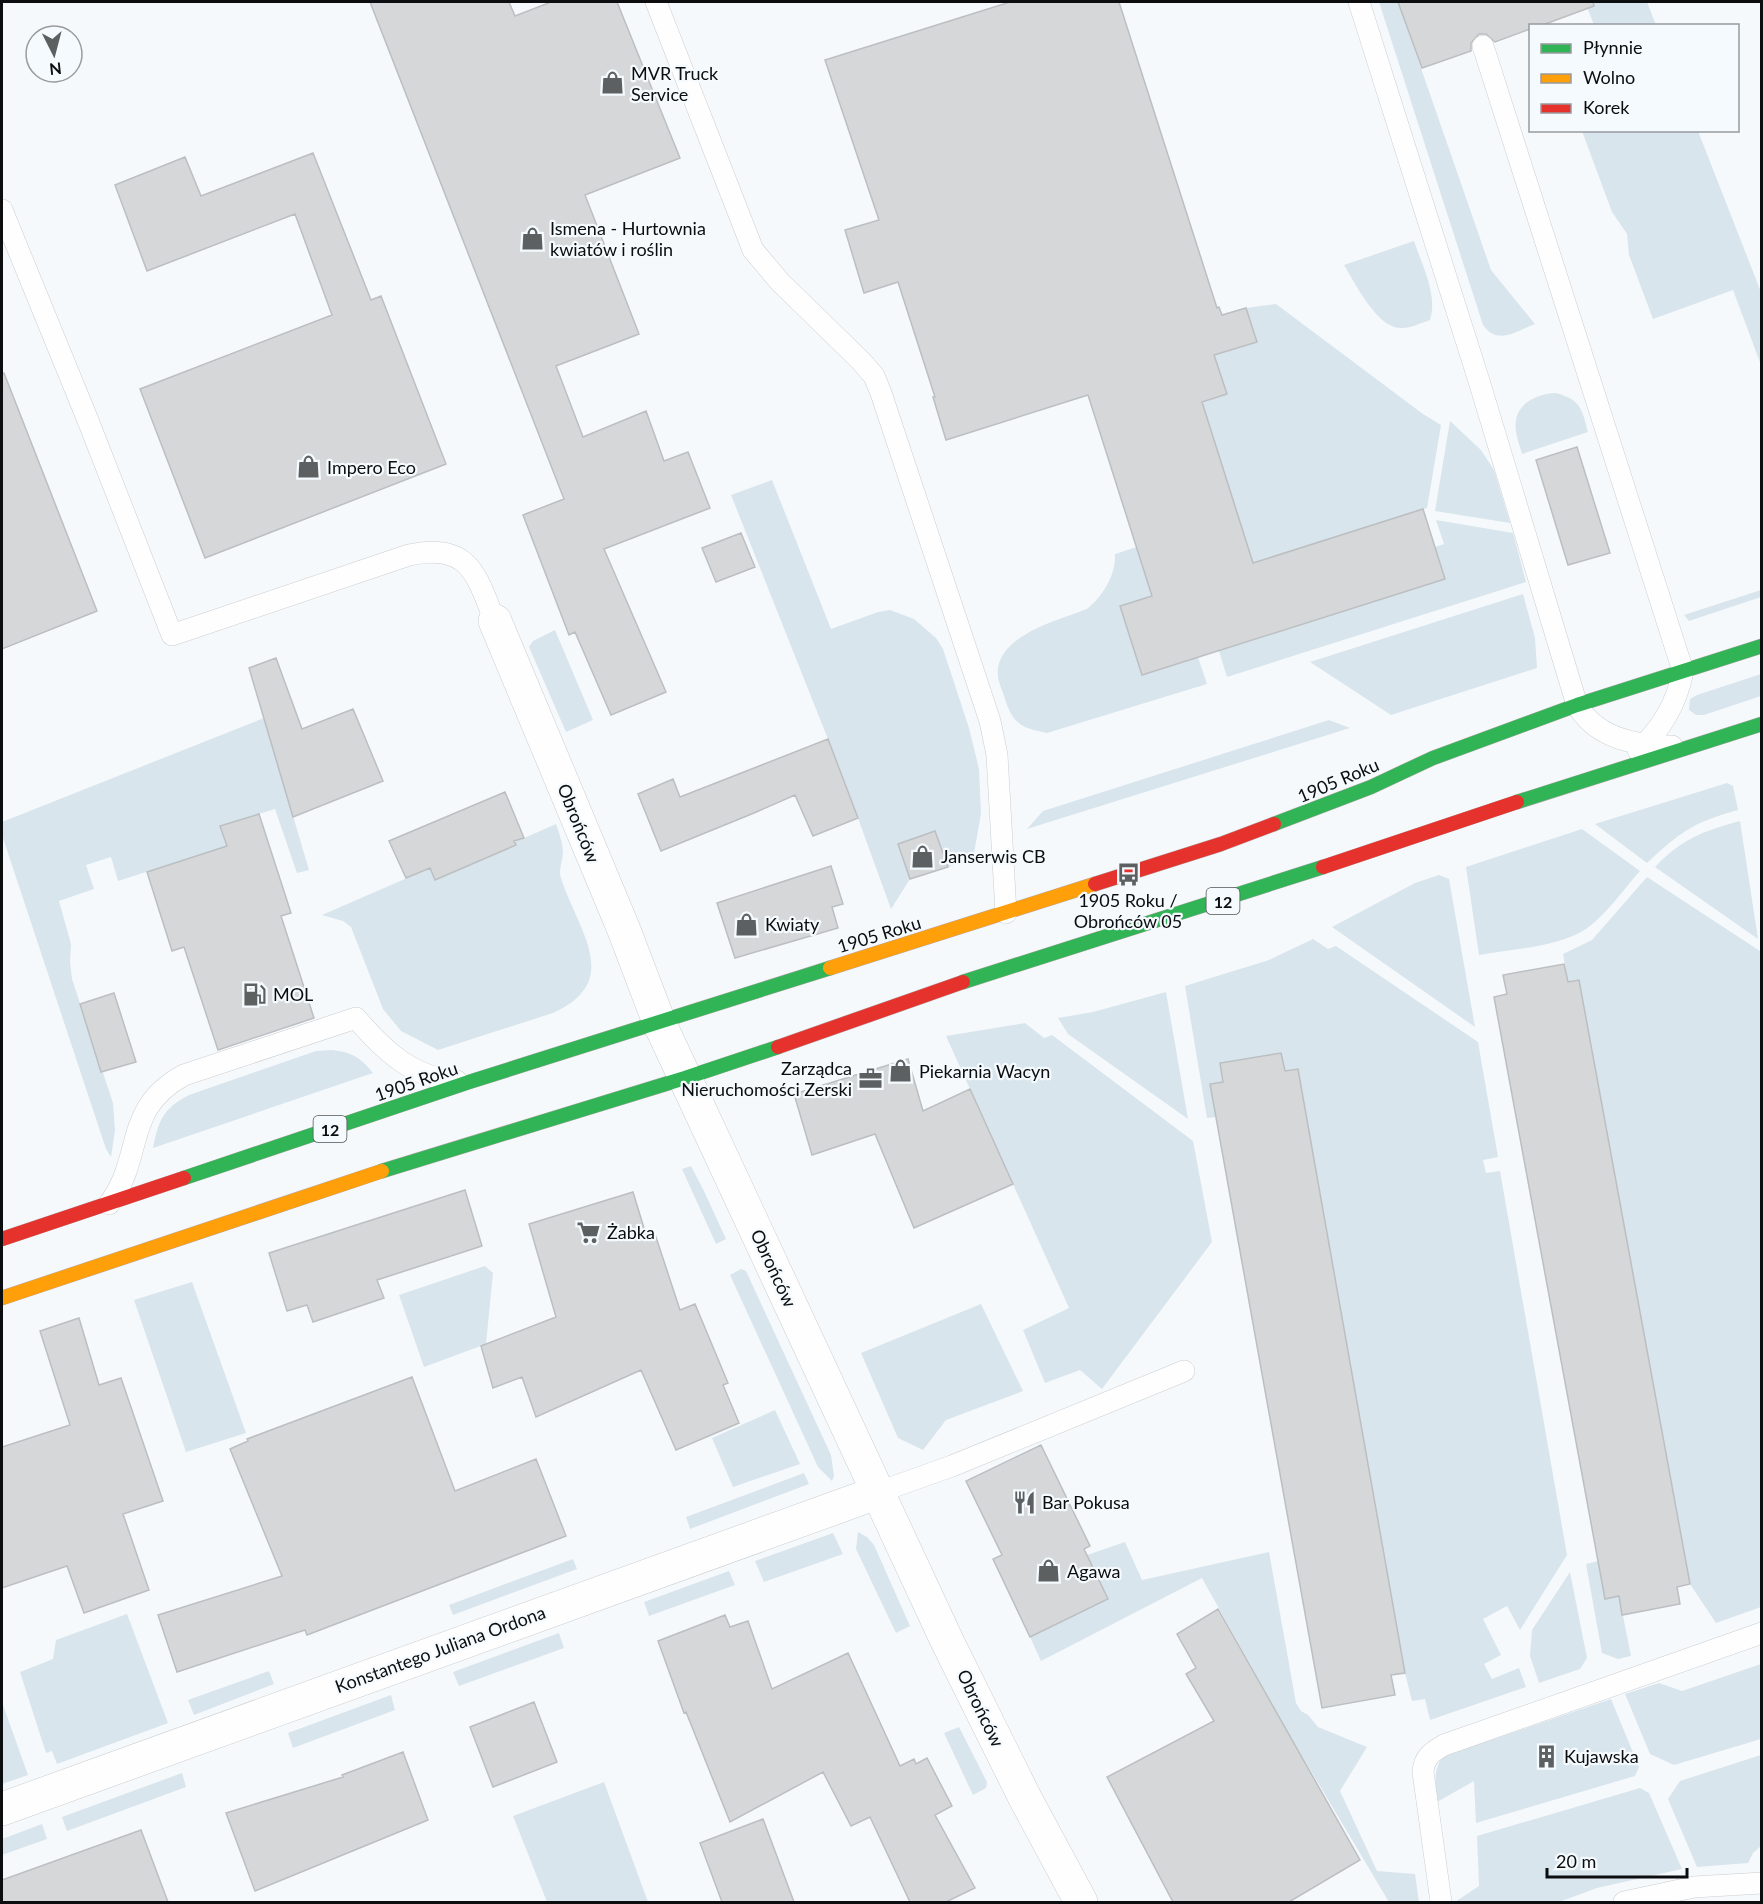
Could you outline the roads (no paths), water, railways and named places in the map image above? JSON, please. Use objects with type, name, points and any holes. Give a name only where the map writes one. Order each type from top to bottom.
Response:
[{"type":"main road","name":"1905 Roku","points":[[2,1239],[470,1082],[1221,844],[1371,787],[1433,759],[1577,705],[1761,646]]},
{"type":"main road","name":"12","points":[[2,1298],[396,1166],[685,1078],[806,1038],[995,970],[1208,906],[1605,773],[1761,724]]},
{"type":"street","name":"Obrońców","points":[[495,621],[624,930],[659,1022],[948,1643],[1024,1796],[1081,1902]]},
{"type":"street","name":"Konstantego Juliana Ordona","points":[[2,1809],[879,1492]]},
{"type":"lane","points":[[656,2],[753,250],[780,282],[874,376],[881,393],[990,721],[996,755],[1006,913]]},
{"type":"lane","points":[[1359,2],[1479,381],[1577,705],[1584,718],[1616,738],[1645,744],[1696,746]]},
{"type":"lane","points":[[1483,46],[1683,671],[1680,686],[1664,722],[1645,744],[1605,773]]},
{"type":"lane","points":[[2,210],[172,635],[409,555],[424,552],[460,558],[469,565],[495,621]]},
{"type":"lane","points":[[110,1204],[123,1181],[144,1111],[161,1090],[184,1075],[357,1018],[383,1047],[412,1069],[432,1078],[470,1082]]},
{"type":"lane","points":[[879,1492],[952,1466],[1184,1371]]},
{"type":"lane","points":[[1441,1902],[1423,1772],[1427,1756],[1444,1744],[1761,1633]]},
{"type":"lane","points":[[1624,1902],[1694,1887],[1761,1883]]},
{"type":"place","name":"MVR Truck Service","points":[[613,83]]},
{"type":"place","name":"Ismena - Hurtownia kwiatów i roślin","points":[[532,238]]},
{"type":"place","name":"Impero Eco","points":[[309,467]]},
{"type":"place","name":"Janserwis CB","points":[[923,856]]},
{"type":"place","name":"1905 Roku / Obrońców 05","points":[[1128,874]]},
{"type":"place","name":"Kwiaty","points":[[747,924]]},
{"type":"place","name":"MOL","points":[[255,994]]},
{"type":"place","name":"Piekarnia Wacyn","points":[[901,1071]]},
{"type":"place","name":"Zarządca Nieruchomości Zerski","points":[[870,1078]]},
{"type":"place","name":"Żabka","points":[[589,1232]]},
{"type":"place","name":"Bar Pokusa","points":[[1024,1502]]},
{"type":"place","name":"Agawa","points":[[1049,1571]]},
{"type":"place","name":"Kujawska","points":[[1546,1756]]}]
